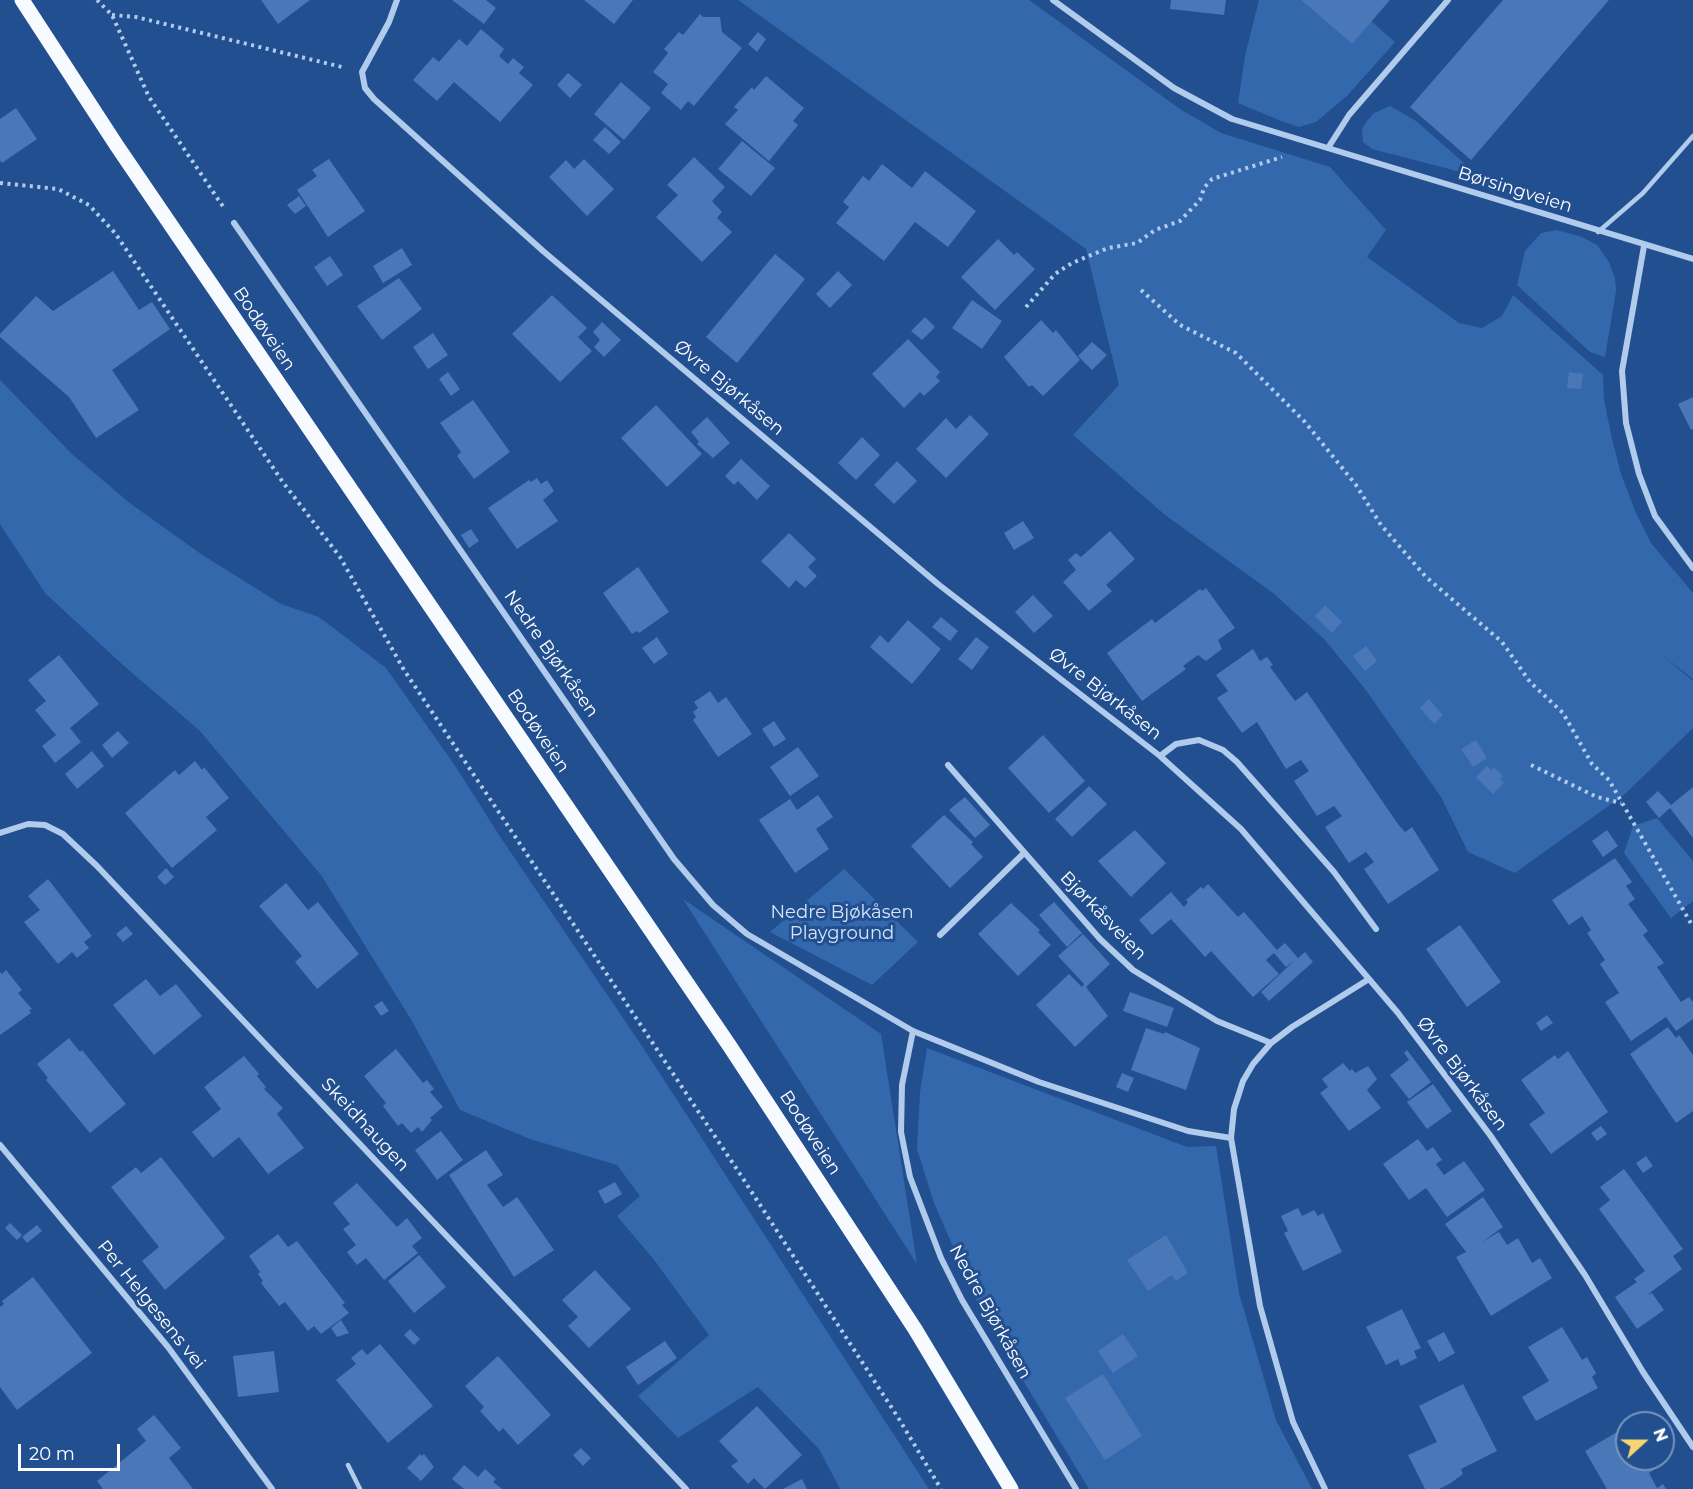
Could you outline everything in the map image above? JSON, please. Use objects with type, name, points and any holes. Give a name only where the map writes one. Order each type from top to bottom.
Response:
[{"type":"main road","name":"Bodøveien","points":[[22,0],[124,156],[729,1046],[915,1329],[1011,1489]]},
{"type":"street","points":[[362,72],[389,22],[397,0]]},
{"type":"street","name":"Børsingveien","points":[[1053,0],[1174,88],[1232,118],[1644,246],[1693,259]]},
{"type":"street","points":[[1325,147],[1349,115],[1448,0]]},
{"type":"street","name":"Øvre Bjørkåsen","points":[[362,72],[366,88],[374,99],[543,251],[938,584],[1160,756],[1241,829],[1398,1013],[1490,1135],[1585,1275],[1643,1372],[1693,1447]]},
{"type":"street","name":"Nedre Bjørkåsen","points":[[234,223],[674,859],[713,905],[747,934],[913,1031],[1039,1082],[1188,1131],[1231,1138]]},
{"type":"street","points":[[1644,246],[1622,371],[1626,423],[1639,474],[1655,516],[1693,568]]},
{"type":"street","name":"Øvre Bjørkåsen","points":[[1160,756],[1176,744],[1199,740],[1222,750],[1237,762],[1334,872],[1376,929]]},
{"type":"street","name":"Bjørkåsveien","points":[[948,765],[1100,939],[1133,970],[1217,1021],[1271,1043]]},
{"type":"street","name":"Skeidhaugen","points":[[0,834],[28,824],[45,825],[63,834],[97,866],[686,1489]]},
{"type":"street","points":[[940,935],[1024,853]]},
{"type":"street","points":[[1325,1489],[1293,1422],[1268,1336],[1247,1240],[1231,1138],[1234,1109],[1243,1081],[1271,1043],[1292,1027],[1369,980]]},
{"type":"street","name":"Nedre Bjørkåsen","points":[[913,1031],[902,1085],[901,1132],[910,1177],[941,1258],[962,1300],[1076,1489]]},
{"type":"street","name":"Per Helgesens vei","points":[[0,1145],[168,1347],[272,1489]]},
{"type":"lane","points":[[1599,232],[1643,193],[1693,136]]},
{"type":"lane","points":[[348,1465],[360,1489]]},
{"type":"path","points":[[97,0],[112,15],[149,97],[234,223]]},
{"type":"path","points":[[112,15],[136,17],[362,72]]},
{"type":"path","points":[[1026,307],[1055,274],[1072,263],[1108,248],[1137,243],[1155,230],[1180,221],[1200,200],[1204,188],[1212,179],[1229,171],[1325,147]]},
{"type":"path","points":[[0,183],[58,189],[90,205],[115,233],[282,481],[340,557],[404,670],[740,1174],[899,1419],[941,1489]]},
{"type":"path","points":[[1141,290],[1180,324],[1236,354],[1305,422],[1356,485],[1381,525],[1426,576],[1502,642],[1530,682],[1563,712],[1592,764],[1610,780],[1693,927]]},
{"type":"path","points":[[1531,765],[1597,797],[1622,804]]},
{"type":"green space","points":[[738,0],[1029,0],[1180,109],[1221,133],[1330,167],[1386,230],[1367,257],[1459,323],[1482,328],[1502,316],[1513,295],[1603,375],[1604,400],[1612,439],[1621,474],[1636,513],[1651,543],[1693,593],[1693,679],[1662,655],[1693,681],[1693,728],[1625,794],[1515,873],[1468,852],[1441,797],[1365,689],[1324,639],[1273,593],[1165,515],[1073,435],[1119,385],[1086,249]]},
{"type":"green space","points":[[1259,0],[1301,0],[1352,44],[1371,21],[1395,42],[1347,96],[1316,122],[1299,127],[1238,103],[1245,56]]},
{"type":"green space","points":[[1390,106],[1416,121],[1480,177],[1372,149],[1363,142],[1362,129],[1366,122],[1374,113]]},
{"type":"green space","points":[[1557,230],[1582,237],[1597,245],[1609,262],[1615,279],[1616,291],[1605,357],[1590,352],[1517,285],[1525,251],[1541,233]]},
{"type":"green space","points":[[0,380],[73,455],[131,504],[201,554],[281,604],[319,617],[386,668],[456,767],[499,835],[642,1046],[929,1489],[840,1489],[819,1449],[758,1387],[678,1438],[638,1396],[709,1335],[655,1261],[617,1216],[640,1196],[617,1165],[530,1139],[460,1110],[412,1021],[321,875],[199,730],[124,666],[45,593],[0,524]]},
{"type":"green space","points":[[1657,818],[1693,861],[1693,901],[1671,918],[1624,853],[1633,826]]},
{"type":"green space","name":"Nedre Bjøkåsen Playground","points":[[844,869],[918,942],[872,985],[770,932]]},
{"type":"green space","points":[[683,899],[881,1034],[917,1264]]},
{"type":"green space","points":[[927,1048],[1187,1147],[1216,1146],[1239,1293],[1276,1420],[1312,1489],[1089,1489],[982,1313],[934,1203],[917,1149],[920,1092]]},
{"type":"building","points":[[261,0],[310,0],[278,24]]},
{"type":"building","points":[[452,0],[486,0],[496,8],[484,24]]},
{"type":"building","points":[[584,0],[633,0],[614,24]]},
{"type":"building","points":[[1171,0],[1226,0],[1224,15],[1170,9]]},
{"type":"building","points":[[1301,0],[1390,0],[1352,44]]},
{"type":"building","points":[[1503,0],[1609,0],[1471,160],[1410,107]]},
{"type":"building","points":[[700,14],[703,17],[720,17],[722,32],[742,48],[694,106],[688,101],[681,110],[661,93],[668,84],[653,72],[668,53],[664,49],[679,32],[683,35]]},
{"type":"building","points":[[481,29],[504,49],[499,56],[508,64],[513,58],[524,67],[519,73],[533,85],[500,122],[454,82],[437,101],[413,80],[433,57],[439,62],[459,39],[467,46]]},
{"type":"building","points":[[758,32],[766,39],[757,52],[748,44]]},
{"type":"building","points":[[568,73],[582,85],[570,98],[557,85]]},
{"type":"building","points":[[766,76],[804,108],[793,121],[798,125],[769,161],[725,124],[738,110],[734,107],[752,87],[754,90]]},
{"type":"building","points":[[621,82],[651,108],[624,140],[594,114]]},
{"type":"building","points":[[16,108],[37,139],[2,163],[0,160],[0,119]]},
{"type":"building","points":[[605,127],[621,142],[609,154],[593,140]]},
{"type":"building","points":[[742,141],[775,168],[751,196],[718,169]]},
{"type":"building","points":[[694,157],[725,187],[712,201],[722,212],[717,218],[732,232],[702,262],[656,217],[678,195],[667,185]]},
{"type":"building","points":[[329,159],[365,211],[328,237],[297,190],[317,176],[312,170]]},
{"type":"building","points":[[584,159],[614,189],[587,216],[549,177],[566,160],[574,169]]},
{"type":"building","points":[[882,164],[912,188],[925,171],[976,211],[948,247],[915,222],[884,261],[836,223],[849,207],[843,202],[863,176],[869,181]]},
{"type":"building","points":[[299,196],[306,206],[295,214],[287,205]]},
{"type":"building","points":[[998,239],[1014,255],[1017,252],[1035,269],[995,310],[961,277]]},
{"type":"building","points":[[402,248],[412,265],[383,283],[373,266]]},
{"type":"building","points":[[775,254],[805,279],[737,363],[706,337]]},
{"type":"building","points":[[330,256],[343,275],[327,286],[314,267]]},
{"type":"building","points":[[113,271],[139,310],[152,302],[170,329],[112,370],[139,410],[96,438],[69,397],[0,337],[0,334],[36,296],[53,311]]},
{"type":"building","points":[[838,271],[852,285],[830,308],[816,294]]},
{"type":"building","points":[[399,278],[422,309],[382,340],[357,306]]},
{"type":"building","points":[[552,295],[587,328],[578,337],[592,351],[560,382],[512,334]]},
{"type":"building","points":[[972,300],[1002,321],[982,349],[952,328]]},
{"type":"building","points":[[925,317],[935,327],[922,340],[911,331]]},
{"type":"building","points":[[1041,320],[1053,333],[1056,330],[1080,360],[1043,396],[1032,385],[1029,387],[1004,357]]},
{"type":"building","points":[[602,322],[621,340],[604,357],[594,347],[600,340],[593,332]]},
{"type":"building","points":[[433,333],[448,355],[428,369],[413,347]]},
{"type":"building","points":[[908,339],[940,372],[936,377],[940,381],[924,396],[920,392],[904,408],[872,374]]},
{"type":"building","points":[[1092,342],[1107,355],[1092,370],[1078,356]]},
{"type":"building","points":[[448,372],[460,389],[451,396],[439,379]]},
{"type":"building","points":[[1569,372],[1583,374],[1581,389],[1567,388]]},
{"type":"building","points":[[1693,397],[1693,429],[1691,430],[1678,404]]},
{"type":"building","points":[[473,400],[510,452],[474,479],[457,456],[461,452],[440,423]]},
{"type":"building","points":[[656,405],[702,454],[667,487],[621,438]]},
{"type":"building","points":[[970,415],[989,434],[946,478],[916,449],[946,418],[956,429]]},
{"type":"building","points":[[707,417],[730,443],[713,458],[697,444],[699,442],[691,432]]},
{"type":"building","points":[[862,437],[880,455],[856,480],[838,463]]},
{"type":"building","points":[[741,459],[770,486],[757,500],[738,481],[734,485],[725,476]]},
{"type":"building","points":[[897,461],[917,481],[894,504],[874,485]]},
{"type":"building","points":[[537,478],[541,484],[547,480],[554,491],[543,500],[558,521],[517,549],[488,508],[529,480],[531,482]]},
{"type":"building","points":[[1023,521],[1034,538],[1014,550],[1004,533]]},
{"type":"building","points":[[471,529],[479,541],[469,548],[461,535]]},
{"type":"building","points":[[1110,531],[1135,559],[1106,585],[1112,591],[1089,611],[1063,582],[1076,570],[1068,560],[1076,553],[1081,557]]},
{"type":"building","points":[[789,533],[816,559],[808,567],[817,576],[805,588],[796,580],[789,588],[761,561]]},
{"type":"building","points":[[638,567],[669,612],[639,633],[637,631],[632,634],[603,593]]},
{"type":"building","points":[[1206,588],[1235,628],[1218,640],[1222,649],[1206,661],[1198,655],[1183,666],[1186,669],[1142,701],[1107,653],[1152,619],[1155,623],[1200,589],[1202,591]]},
{"type":"building","points":[[1033,595],[1053,616],[1034,633],[1015,612]]},
{"type":"building","points":[[1325,605],[1342,622],[1332,633],[1315,616]]},
{"type":"building","points":[[941,617],[958,631],[950,641],[932,627]]},
{"type":"building","points":[[908,620],[941,649],[912,684],[870,647],[880,635],[888,643]]},
{"type":"building","points":[[657,637],[668,654],[654,664],[642,648]]},
{"type":"building","points":[[976,637],[989,647],[972,670],[958,659]]},
{"type":"building","points":[[1366,646],[1377,661],[1365,671],[1353,656]]},
{"type":"building","points":[[1253,649],[1260,661],[1267,657],[1273,665],[1270,667],[1295,701],[1307,692],[1398,824],[1405,832],[1412,827],[1439,870],[1388,904],[1364,869],[1374,862],[1366,852],[1349,863],[1325,827],[1342,816],[1334,806],[1317,816],[1294,781],[1309,771],[1301,760],[1286,769],[1257,722],[1242,733],[1217,698],[1228,691],[1216,675]]},
{"type":"building","points":[[59,655],[99,704],[70,728],[81,742],[55,763],[42,746],[56,735],[35,710],[46,701],[28,680]]},
{"type":"building","points":[[710,691],[718,703],[726,697],[752,734],[718,757],[693,720],[696,717],[693,712],[698,708],[694,702]]},
{"type":"building","points":[[1429,699],[1443,715],[1434,724],[1420,708]]},
{"type":"building","points":[[774,721],[786,739],[774,747],[762,729]]},
{"type":"building","points":[[118,731],[129,743],[112,758],[102,745]]},
{"type":"building","points":[[1043,735],[1085,781],[1049,813],[1008,768]]},
{"type":"building","points":[[1476,740],[1487,758],[1473,767],[1461,749]]},
{"type":"building","points":[[798,747],[819,776],[790,796],[770,767]]},
{"type":"building","points":[[92,751],[104,766],[77,789],[65,774]]},
{"type":"building","points":[[195,761],[202,770],[204,767],[229,798],[206,817],[217,830],[172,868],[125,813],[175,770],[179,775]]},
{"type":"building","points":[[1487,766],[1491,770],[1494,767],[1503,776],[1500,779],[1504,783],[1493,794],[1476,777]]},
{"type":"building","points":[[1089,786],[1107,804],[1072,837],[1055,819]]},
{"type":"building","points":[[1693,787],[1693,838],[1670,808],[1659,818],[1646,802],[1658,791],[1671,805]]},
{"type":"building","points":[[818,795],[833,817],[816,829],[829,849],[795,873],[759,820],[790,799],[797,810]]},
{"type":"building","points":[[965,797],[990,825],[975,838],[949,810]]},
{"type":"building","points":[[944,815],[973,842],[971,844],[983,857],[950,888],[911,846]]},
{"type":"building","points":[[1135,830],[1166,863],[1131,897],[1098,861]]},
{"type":"building","points":[[1607,830],[1618,846],[1603,857],[1592,841]]},
{"type":"building","points":[[1615,858],[1632,882],[1626,886],[1635,899],[1628,904],[1648,931],[1643,935],[1664,963],[1657,967],[1681,1002],[1689,997],[1693,1002],[1693,1019],[1676,1031],[1666,1017],[1631,1041],[1605,1002],[1619,993],[1600,964],[1605,960],[1587,933],[1591,930],[1582,916],[1569,925],[1552,900]]},
{"type":"building","points":[[166,868],[174,877],[165,885],[157,877]]},
{"type":"building","points":[[48,879],[92,936],[84,942],[89,948],[77,958],[72,952],[58,964],[24,922],[40,910],[28,896]]},
{"type":"building","points":[[286,883],[308,910],[318,902],[359,954],[317,989],[295,962],[302,956],[259,906]]},
{"type":"building","points":[[1208,884],[1238,917],[1244,912],[1277,950],[1285,943],[1298,958],[1305,952],[1313,962],[1269,1001],[1261,992],[1295,960],[1286,967],[1274,953],[1266,960],[1279,974],[1253,997],[1211,951],[1205,957],[1171,919],[1152,935],[1139,920],[1171,892],[1184,907],[1188,902],[1186,900]]},
{"type":"building","points":[[1054,902],[1082,933],[1067,947],[1039,915]]},
{"type":"building","points":[[1011,903],[1040,930],[1038,932],[1051,945],[1018,976],[978,934]]},
{"type":"building","points":[[1460,925],[1501,982],[1467,1007],[1426,949]]},
{"type":"building","points":[[126,926],[133,934],[123,942],[116,934]]},
{"type":"building","points":[[1083,934],[1110,964],[1086,987],[1108,1016],[1075,1047],[1036,1005],[1069,974],[1082,987],[1084,984],[1058,956]]},
{"type":"building","points":[[6,970],[22,990],[18,993],[32,1009],[29,1010],[31,1013],[0,1035],[0,972],[2,974]]},
{"type":"building","points":[[146,979],[160,996],[176,984],[202,1016],[154,1055],[113,1005]]},
{"type":"building","points":[[1130,992],[1174,1008],[1167,1027],[1123,1011]]},
{"type":"building","points":[[382,1001],[389,1011],[381,1016],[374,1006]]},
{"type":"building","points":[[1547,1015],[1553,1023],[1541,1031],[1536,1023]]},
{"type":"building","points":[[1668,1027],[1676,1038],[1679,1035],[1693,1055],[1693,1111],[1676,1123],[1630,1054]]},
{"type":"building","points":[[1146,1028],[1164,1034],[1165,1032],[1200,1048],[1186,1090],[1131,1070]]},
{"type":"building","points":[[69,1038],[80,1052],[82,1050],[126,1104],[90,1133],[46,1080],[48,1078],[37,1064]]},
{"type":"building","points":[[396,1049],[423,1083],[427,1080],[434,1089],[430,1092],[443,1107],[430,1118],[432,1120],[422,1132],[418,1127],[411,1133],[402,1123],[398,1126],[383,1106],[386,1103],[364,1076]]},
{"type":"building","points":[[1407,1050],[1431,1082],[1409,1099],[1390,1075],[1409,1060],[1404,1053]]},
{"type":"building","points":[[1568,1051],[1608,1112],[1551,1154],[1529,1124],[1545,1113],[1521,1080],[1555,1055],[1558,1059]]},
{"type":"building","points":[[244,1056],[259,1074],[257,1076],[266,1087],[264,1089],[283,1108],[277,1114],[304,1148],[268,1174],[239,1137],[213,1158],[192,1132],[221,1109],[204,1087]]},
{"type":"building","points":[[1343,1063],[1355,1073],[1368,1066],[1377,1079],[1367,1090],[1381,1108],[1349,1131],[1320,1093],[1328,1087],[1322,1079]]},
{"type":"building","points":[[1122,1073],[1134,1078],[1128,1092],[1116,1087]]},
{"type":"building","points":[[1433,1084],[1452,1111],[1427,1129],[1407,1102]]},
{"type":"building","points":[[1601,1126],[1607,1134],[1597,1141],[1591,1133]]},
{"type":"building","points":[[441,1131],[463,1160],[437,1180],[415,1150]]},
{"type":"building","points":[[1418,1139],[1427,1151],[1433,1147],[1442,1160],[1436,1164],[1444,1175],[1464,1161],[1485,1190],[1447,1217],[1426,1188],[1409,1200],[1383,1164]]},
{"type":"building","points":[[486,1150],[503,1175],[487,1185],[503,1207],[517,1197],[554,1250],[514,1277],[449,1175]]},
{"type":"building","points":[[1646,1156],[1653,1166],[1643,1173],[1636,1163]]},
{"type":"building","points":[[161,1157],[225,1238],[165,1290],[142,1261],[159,1247],[111,1187],[136,1167],[141,1173]]},
{"type":"building","points":[[1624,1169],[1683,1249],[1673,1256],[1682,1269],[1647,1295],[1652,1293],[1664,1310],[1637,1329],[1615,1297],[1637,1282],[1634,1279],[1645,1271],[1599,1209],[1610,1200],[1600,1187]]},
{"type":"building","points":[[615,1182],[622,1194],[605,1204],[598,1191]]},
{"type":"building","points":[[357,1183],[397,1227],[407,1218],[422,1238],[412,1246],[418,1253],[384,1280],[366,1258],[357,1265],[347,1252],[356,1245],[343,1229],[350,1224],[333,1203]]},
{"type":"building","points":[[1483,1197],[1503,1227],[1482,1242],[1499,1232],[1507,1245],[1518,1238],[1532,1263],[1540,1258],[1552,1278],[1491,1316],[1456,1257],[1466,1252],[1445,1224]]},
{"type":"building","points":[[1298,1208],[1302,1216],[1314,1210],[1318,1216],[1323,1213],[1342,1252],[1303,1271],[1284,1233],[1288,1231],[1281,1216]]},
{"type":"building","points":[[10,1223],[22,1235],[17,1240],[5,1228]]},
{"type":"building","points":[[37,1225],[42,1231],[27,1243],[22,1237]]},
{"type":"building","points":[[278,1234],[288,1247],[297,1241],[345,1303],[342,1305],[349,1313],[321,1334],[314,1326],[308,1331],[285,1302],[279,1306],[261,1283],[263,1281],[258,1274],[260,1272],[249,1256]]},
{"type":"building","points":[[1166,1235],[1188,1273],[1176,1281],[1172,1275],[1148,1291],[1127,1260]]},
{"type":"building","points":[[419,1255],[446,1287],[414,1313],[388,1281]]},
{"type":"building","points":[[595,1270],[631,1309],[589,1348],[568,1326],[578,1317],[562,1300]]},
{"type":"building","points":[[33,1277],[92,1353],[17,1410],[0,1387],[0,1307],[4,1304],[2,1301]]},
{"type":"building","points":[[1402,1309],[1421,1348],[1414,1351],[1417,1358],[1401,1366],[1398,1359],[1386,1365],[1366,1327]]},
{"type":"building","points":[[341,1320],[349,1333],[337,1337],[331,1328]]},
{"type":"building","points":[[1562,1327],[1582,1360],[1587,1357],[1596,1373],[1592,1377],[1598,1388],[1536,1421],[1522,1397],[1549,1381],[1528,1347]]},
{"type":"building","points":[[410,1329],[420,1339],[414,1345],[404,1335]]},
{"type":"building","points":[[1444,1332],[1455,1353],[1439,1362],[1427,1341]]},
{"type":"building","points":[[1123,1334],[1138,1356],[1113,1373],[1098,1351]]},
{"type":"building","points":[[665,1341],[677,1358],[638,1385],[626,1367]]},
{"type":"building","points":[[380,1344],[433,1406],[388,1443],[336,1380],[356,1364],[351,1358],[362,1349],[367,1355]]},
{"type":"building","points":[[274,1351],[279,1392],[238,1397],[233,1356]]},
{"type":"building","points":[[498,1356],[551,1415],[518,1445],[503,1428],[499,1432],[480,1411],[484,1407],[465,1386]]},
{"type":"building","points":[[1103,1374],[1142,1436],[1105,1460],[1065,1398]]},
{"type":"building","points":[[1463,1384],[1497,1451],[1461,1469],[1463,1474],[1451,1483],[1439,1489],[1425,1489],[1408,1455],[1437,1442],[1419,1406]]},
{"type":"building","points":[[757,1406],[802,1455],[765,1489],[754,1478],[748,1484],[731,1466],[738,1461],[719,1441]]},
{"type":"building","points":[[154,1415],[181,1448],[169,1458],[193,1489],[103,1489],[97,1481],[146,1441],[137,1429]]},
{"type":"building","points":[[1615,1433],[1615,1471],[1652,1471],[1649,1473],[1657,1488],[1663,1484],[1666,1489],[1607,1489],[1585,1451]]},
{"type":"building","points":[[581,1448],[591,1458],[583,1466],[573,1455]]},
{"type":"building","points":[[420,1454],[422,1456],[424,1454],[434,1467],[421,1481],[407,1468]]},
{"type":"building","points":[[464,1465],[478,1477],[485,1469],[496,1479],[493,1482],[502,1489],[464,1489],[452,1479]]},
{"type":"building","points":[[802,1479],[807,1489],[783,1489]]}]
